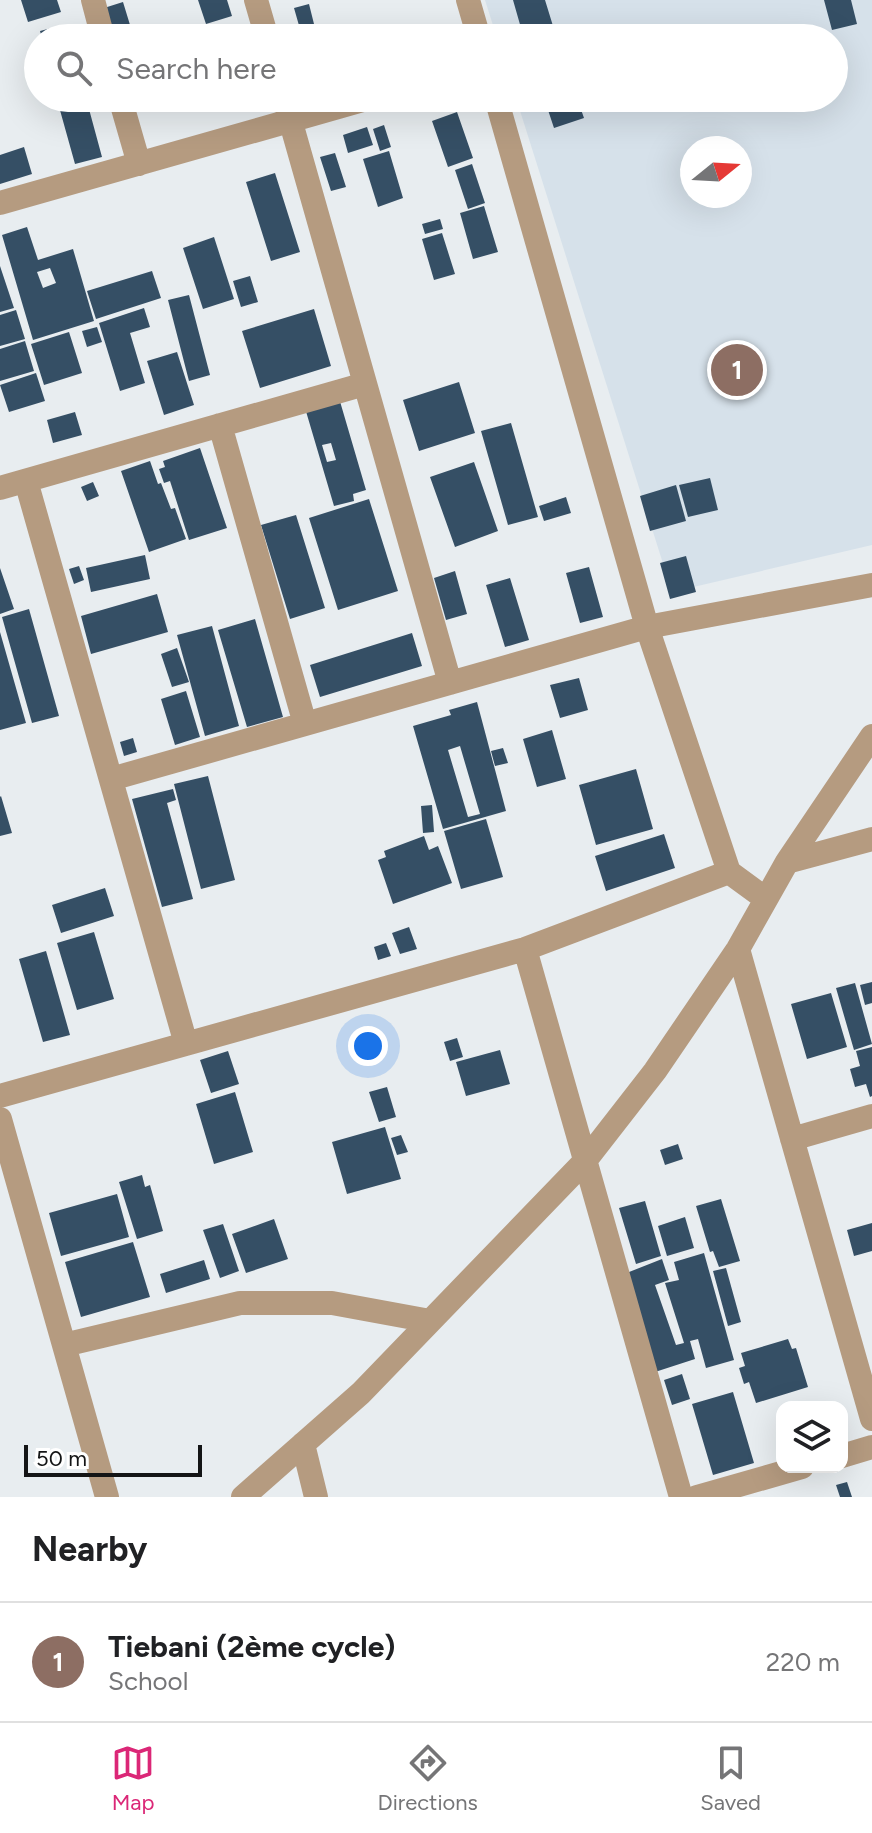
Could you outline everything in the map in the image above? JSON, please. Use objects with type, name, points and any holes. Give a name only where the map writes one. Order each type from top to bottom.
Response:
[{"type":"street","points":[[93,0],[99,24]]},
{"type":"street","points":[[256,0],[263,24]]},
{"type":"street","points":[[468,0],[475,24]]},
{"type":"street","points":[[124,112],[139,164]]},
{"type":"street","points":[[0,203],[139,164],[279,112]]},
{"type":"street","points":[[288,112],[450,683]]},
{"type":"street","points":[[500,112],[647,627],[729,872],[766,899]]},
{"type":"street","points":[[0,488],[365,384]]},
{"type":"street","points":[[220,425],[305,724]]},
{"type":"street","points":[[26,481],[186,1044]]},
{"type":"street","points":[[111,779],[647,627],[872,585]]},
{"type":"street","points":[[243,1497],[361,1393],[585,1161],[655,1071],[738,949],[787,862],[872,736]]},
{"type":"street","points":[[787,862],[872,839]]},
{"type":"street","points":[[0,1096],[525,949],[729,872]]},
{"type":"street","points":[[525,949],[681,1497]]},
{"type":"street","points":[[738,949],[872,1419]]},
{"type":"street","points":[[792,1139],[872,1116]]},
{"type":"street","points":[[0,1119],[107,1497]]},
{"type":"street","points":[[64,1345],[240,1303],[332,1303],[430,1321]]},
{"type":"street","points":[[303,1444],[316,1497]]},
{"type":"street","points":[[848,1454],[872,1447]]},
{"type":"street","points":[[697,1497],[781,1473]]},
{"type":"shaded area","points":[[485,0],[872,0],[872,545],[672,592],[520,112],[848,112],[848,24],[493,24]]},
{"type":"building","points":[[21,0],[57,0],[61,12],[28,22]]},
{"type":"building","points":[[198,0],[227,0],[232,16],[206,24]]},
{"type":"building","points":[[513,0],[545,0],[552,24],[520,24]]},
{"type":"building","points":[[824,0],[851,0],[857,24],[830,24]]},
{"type":"building","points":[[123,2],[130,24],[109,24],[104,8]]},
{"type":"building","points":[[309,4],[314,24],[299,24],[294,8]]},
{"type":"building","points":[[61,112],[90,112],[102,157],[75,164]]},
{"type":"building","points":[[457,112],[473,158],[448,167],[432,121]]},
{"type":"building","points":[[549,112],[582,112],[584,118],[554,128]]},
{"type":"building","points":[[384,125],[391,147],[380,151],[373,129]]},
{"type":"building","points":[[367,127],[373,145],[348,153],[343,135]]},
{"type":"building","points":[[24,147],[32,174],[0,184],[0,155]]},
{"type":"building","points":[[389,151],[403,198],[378,207],[363,159]]},
{"type":"building","points":[[335,153],[346,187],[331,191],[320,157]]},
{"type":"building","points":[[472,164],[485,203],[468,209],[455,170]]},
{"type":"building","points":[[275,173],[300,252],[271,261],[246,182]]},
{"type":"building","points":[[484,206],[498,252],[473,259],[460,213]]},
{"type":"building","points":[[440,219],[443,229],[425,234],[422,224]]},
{"type":"building","points":[[27,227],[38,260],[73,249],[94,321],[33,340],[2,235]],"holes":[[[50,268],[56,283],[43,288],[37,272]]]},
{"type":"building","points":[[442,233],[455,274],[434,280],[422,239]]},
{"type":"building","points":[[214,237],[234,299],[203,309],[183,248]]},
{"type":"building","points":[[0,266],[14,308],[0,312]]},
{"type":"building","points":[[152,271],[161,298],[96,319],[87,291]]},
{"type":"building","points":[[250,276],[258,302],[241,307],[233,281]]},
{"type":"building","points":[[189,295],[210,375],[189,381],[168,300]]},
{"type":"building","points":[[144,308],[150,327],[130,333],[145,383],[120,391],[99,323]]},
{"type":"building","points":[[314,309],[331,366],[260,388],[242,331]]},
{"type":"building","points":[[16,310],[25,339],[0,346],[0,315]]},
{"type":"building","points":[[97,327],[102,342],[87,347],[82,331]]},
{"type":"building","points":[[69,332],[82,373],[44,385],[31,344]]},
{"type":"building","points":[[25,341],[34,371],[0,381],[0,349]]},
{"type":"building","points":[[177,352],[194,405],[164,415],[147,361]]},
{"type":"building","points":[[36,373],[45,401],[9,412],[0,385]]},
{"type":"building","points":[[459,382],[475,433],[419,451],[403,400]]},
{"type":"building","points":[[339,398],[366,490],[353,494],[354,501],[334,506],[305,408]],"holes":[[[331,443],[336,460],[327,462],[322,445]]]},
{"type":"building","points":[[75,412],[82,435],[53,443],[47,420]]},
{"type":"building","points":[[511,423],[538,517],[508,525],[481,431]]},
{"type":"building","points":[[200,448],[227,528],[189,540],[170,481],[164,483],[159,469],[165,467],[163,461]]},
{"type":"building","points":[[150,461],[171,509],[175,508],[186,539],[149,552],[121,471]]},
{"type":"building","points":[[474,462],[498,531],[455,547],[430,477]]},
{"type":"building","points":[[710,478],[718,510],[688,517],[679,485]]},
{"type":"building","points":[[93,482],[99,496],[87,501],[81,487]]},
{"type":"building","points":[[676,485],[686,521],[650,531],[640,496]]},
{"type":"building","points":[[566,497],[571,513],[544,521],[539,506]]},
{"type":"building","points":[[369,499],[398,591],[338,610],[309,518]]},
{"type":"building","points":[[296,515],[325,608],[290,619],[261,525]]},
{"type":"building","points":[[145,555],[150,579],[91,592],[86,568]]},
{"type":"building","points":[[686,556],[696,592],[670,599],[660,563]]},
{"type":"building","points":[[79,566],[84,580],[74,584],[69,569]]},
{"type":"building","points":[[589,567],[603,617],[580,623],[566,573]]},
{"type":"building","points":[[0,568],[14,609],[0,614]]},
{"type":"building","points":[[455,571],[467,614],[446,620],[434,578]]},
{"type":"building","points":[[510,578],[529,640],[505,647],[486,585]]},
{"type":"building","points":[[157,594],[168,632],[91,654],[81,616]]},
{"type":"building","points":[[29,609],[59,716],[32,723],[2,617]]},
{"type":"building","points":[[255,619],[283,717],[247,727],[218,630]]},
{"type":"building","points":[[212,626],[239,726],[205,736],[177,635]]},
{"type":"building","points":[[0,632],[26,723],[0,730]]},
{"type":"building","points":[[412,633],[422,666],[320,697],[310,665]]},
{"type":"building","points":[[177,648],[189,682],[172,687],[161,654]]},
{"type":"building","points":[[579,678],[588,710],[560,718],[550,685]]},
{"type":"building","points":[[186,691],[200,737],[175,745],[161,699]]},
{"type":"building","points":[[477,702],[506,811],[443,829],[413,726],[451,715],[449,710]],"holes":[[[460,746],[480,814],[468,817],[448,750]]]},
{"type":"building","points":[[552,730],[566,779],[537,787],[523,739]]},
{"type":"building","points":[[133,738],[137,752],[124,756],[120,742]]},
{"type":"building","points":[[503,748],[508,763],[495,766],[491,751]]},
{"type":"building","points":[[636,769],[653,829],[596,845],[579,785]]},
{"type":"building","points":[[208,776],[235,880],[201,889],[174,784]]},
{"type":"building","points":[[173,789],[176,800],[167,803],[193,899],[162,907],[132,799]]},
{"type":"building","points":[[0,797],[12,833],[0,836]]},
{"type":"building","points":[[432,805],[434,832],[423,833],[421,806]]},
{"type":"building","points":[[486,819],[503,877],[461,889],[444,831]]},
{"type":"building","points":[[664,834],[675,868],[606,891],[595,856]]},
{"type":"building","points":[[424,836],[429,850],[438,846],[452,883],[393,904],[378,860],[386,857],[384,851]]},
{"type":"building","points":[[105,888],[114,916],[61,933],[52,905]]},
{"type":"building","points":[[409,927],[417,949],[400,954],[392,933]]},
{"type":"building","points":[[94,932],[114,999],[77,1010],[57,943]]},
{"type":"building","points":[[386,943],[391,956],[378,960],[374,947]]},
{"type":"building","points":[[46,951],[70,1035],[43,1042],[19,959]]},
{"type":"building","points":[[872,982],[872,1003],[865,1005],[860,985]]},
{"type":"building","points":[[855,983],[872,1044],[854,1050],[836,988]]},
{"type":"building","points":[[831,993],[847,1047],[807,1059],[791,1004]]},
{"type":"building","points":[[457,1038],[463,1057],[450,1061],[444,1042]]},
{"type":"building","points":[[872,1047],[870,1097],[866,1084],[855,1087],[850,1069],[860,1066],[856,1051]]},
{"type":"building","points":[[500,1050],[510,1084],[466,1096],[456,1062]]},
{"type":"building","points":[[228,1051],[239,1084],[211,1093],[200,1060]]},
{"type":"building","points":[[387,1087],[396,1117],[379,1122],[369,1092]]},
{"type":"building","points":[[235,1092],[253,1152],[214,1164],[196,1104]]},
{"type":"building","points":[[385,1127],[401,1179],[347,1194],[332,1142]]},
{"type":"building","points":[[401,1135],[408,1152],[397,1155],[391,1138]]},
{"type":"building","points":[[678,1144],[683,1159],[665,1165],[660,1150]]},
{"type":"building","points":[[142,1175],[145,1187],[150,1185],[163,1231],[137,1239],[119,1182]]},
{"type":"building","points":[[117,1194],[129,1237],[61,1256],[49,1213]]},
{"type":"building","points":[[721,1199],[740,1261],[719,1267],[713,1251],[710,1252],[696,1206]]},
{"type":"building","points":[[645,1201],[661,1256],[636,1264],[619,1208]]},
{"type":"building","points":[[685,1217],[694,1248],[667,1256],[658,1226]]},
{"type":"building","points":[[274,1219],[288,1259],[246,1273],[232,1234]]},
{"type":"building","points":[[872,1223],[872,1251],[854,1256],[847,1230]]},
{"type":"building","points":[[223,1224],[239,1271],[220,1278],[203,1230]]},
{"type":"building","points":[[133,1242],[150,1297],[81,1317],[65,1262]]},
{"type":"building","points":[[704,1253],[734,1360],[706,1368],[698,1339],[690,1341],[695,1359],[655,1372],[624,1274],[662,1259],[669,1280],[655,1285],[676,1345],[684,1343],[665,1283],[679,1280],[674,1262]]},
{"type":"building","points":[[204,1260],[210,1279],[166,1293],[160,1274]]},
{"type":"building","points":[[726,1268],[741,1322],[728,1326],[713,1271]]},
{"type":"building","points":[[788,1339],[792,1349],[796,1348],[808,1387],[756,1403],[749,1382],[744,1384],[739,1368],[745,1366],[741,1353]]},
{"type":"building","points":[[682,1374],[690,1399],[672,1405],[664,1380]]},
{"type":"building","points":[[733,1392],[754,1463],[713,1475],[692,1404]]},
{"type":"building","points":[[847,1482],[852,1497],[840,1497],[836,1485]]},
{"type":"place","name":"Tiebani (2ème cycle)","points":[[737,370]]}]
